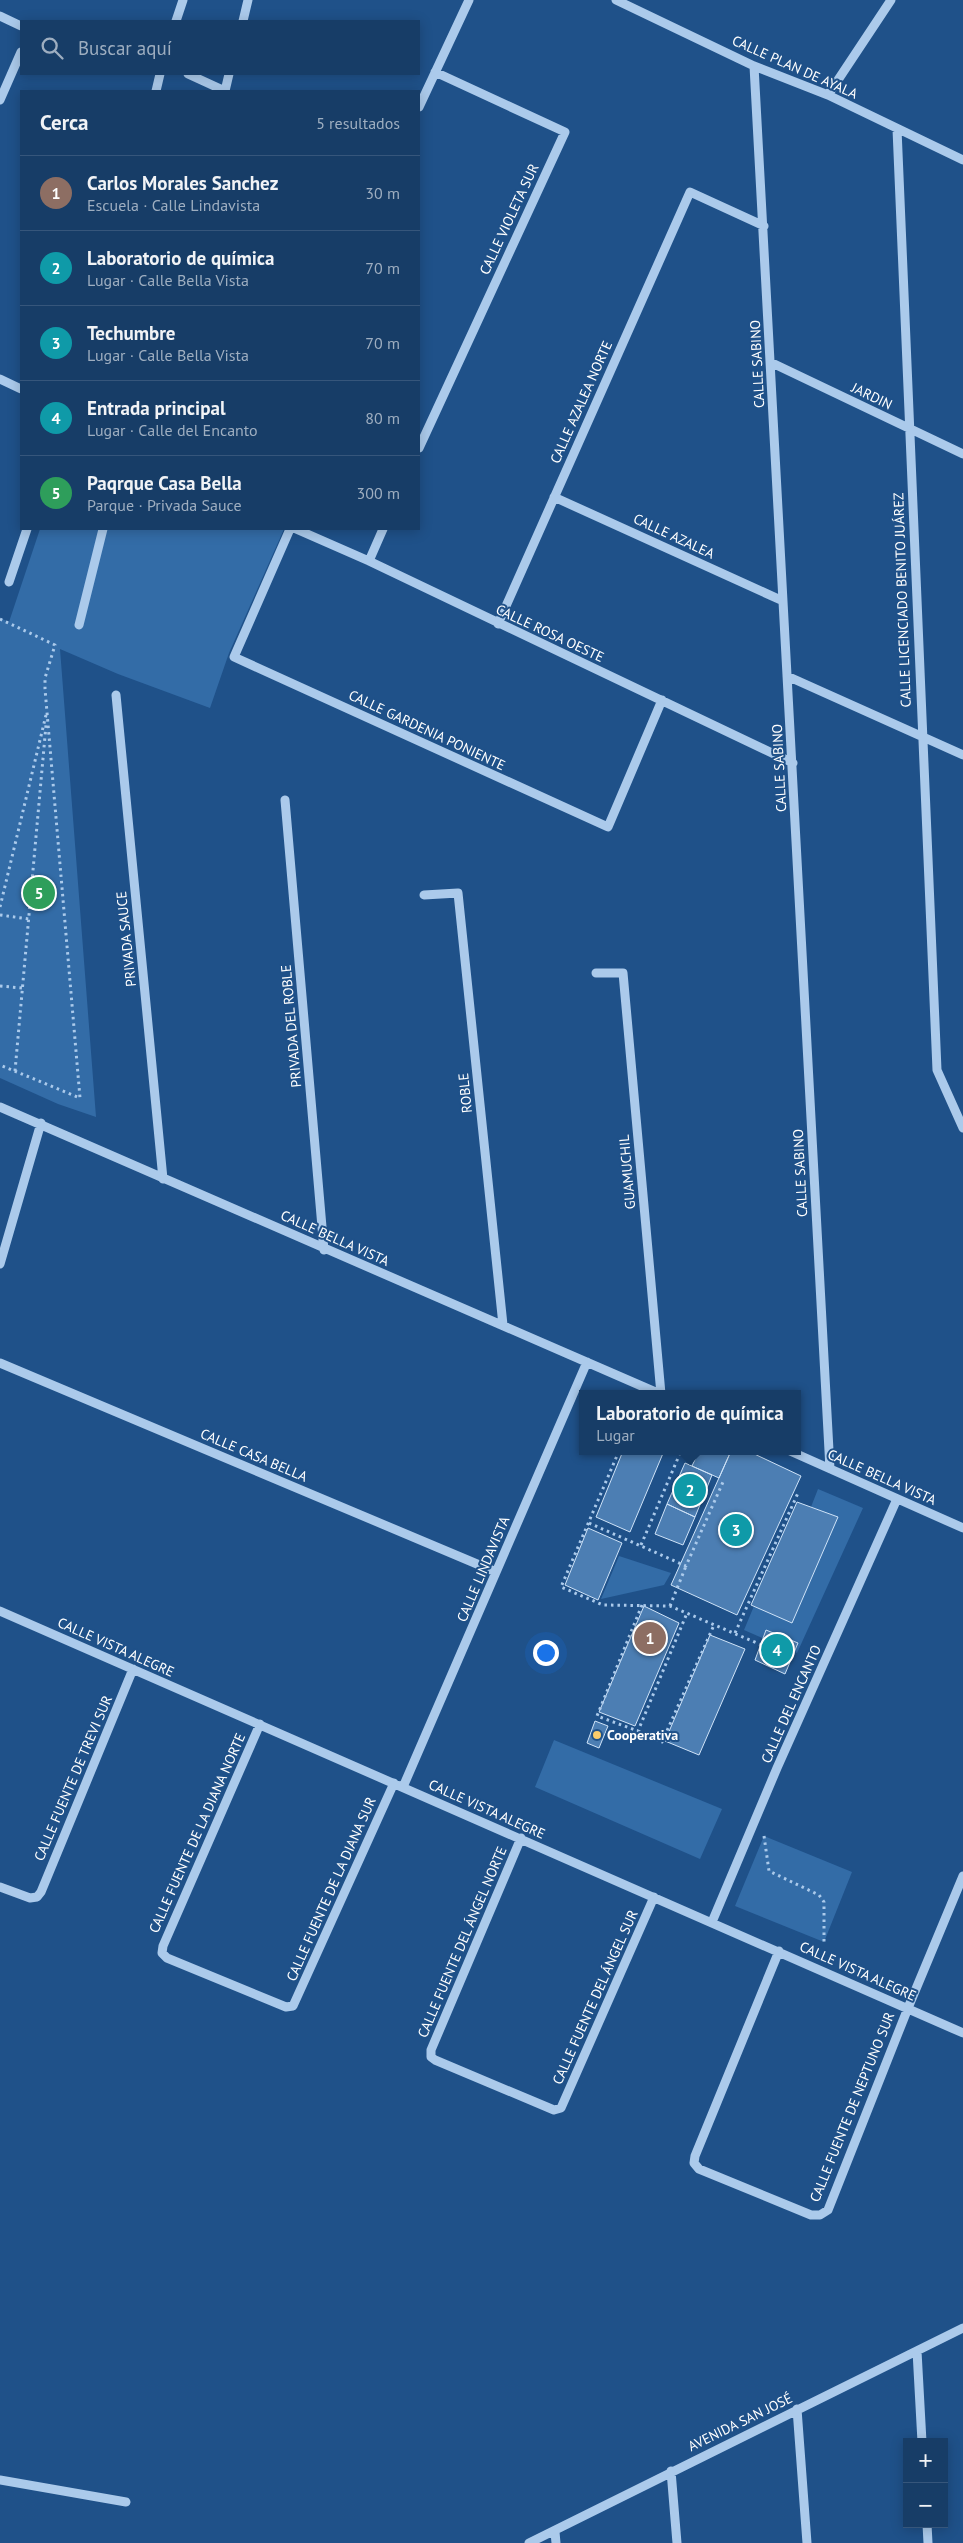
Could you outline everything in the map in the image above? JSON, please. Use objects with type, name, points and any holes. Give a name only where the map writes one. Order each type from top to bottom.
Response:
[{"type":"street","points":[[176,20],[183,0]]},
{"type":"street","points":[[243,20],[248,0]]},
{"type":"street","points":[[420,105],[469,0]]},
{"type":"street","name":"CALLE PLAN DE AYALA","points":[[616,0],[754,66],[828,95],[963,160]]},
{"type":"street","points":[[828,95],[891,0]]},
{"type":"street","points":[[0,16],[20,26]]},
{"type":"street","points":[[0,100],[20,54]]},
{"type":"street","name":"CALLE SABINO","points":[[754,66],[830,1469]]},
{"type":"street","name":"CALLE VIOLETA SUR","points":[[421,435],[565,132],[435,72]]},
{"type":"street","points":[[156,90],[160,75]]},
{"type":"street","points":[[190,75],[223,90]]},
{"type":"street","points":[[225,90],[229,75]]},
{"type":"street","name":"CALLE LICENCIADO BENITO JUÁREZ","points":[[897,129],[938,1070],[963,1128]]},
{"type":"street","name":"CALLE AZALEA NORTE","points":[[498,624],[690,192],[764,226]]},
{"type":"street","name":"JARDIN","points":[[770,362],[963,454]]},
{"type":"street","points":[[0,379],[20,389]]},
{"type":"street","name":"CALLE AZALEA","points":[[554,497],[783,601]]},
{"type":"street","points":[[9,582],[27,530]]},
{"type":"street","points":[[78,625],[103,530]]},
{"type":"street","name":"CALLE GARDENIA PONIENTE","points":[[290,530],[234,657],[608,827],[662,700]]},
{"type":"street","name":"CALLE ROSA OESTE","points":[[298,530],[369,561],[793,763]]},
{"type":"street","points":[[369,561],[383,530]]},
{"type":"street","points":[[787,676],[963,755]]},
{"type":"street","name":"PRIVADA SAUCE","points":[[116,695],[163,1179]]},
{"type":"street","name":"PRIVADA DEL ROBLE","points":[[285,800],[324,1250]]},
{"type":"street","name":"ROBLE","points":[[424,895],[458,893],[503,1325]]},
{"type":"street","name":"GUAMUCHIL","points":[[596,973],[623,974],[660,1390]]},
{"type":"street","name":"CALLE BELLA VISTA","points":[[0,1107],[41,1123],[324,1250],[503,1325],[651,1390]]},
{"type":"street","points":[[0,1264],[41,1123]]},
{"type":"street","name":"CALLE LINDAVISTA","points":[[403,1787],[587,1362]]},
{"type":"street","name":"CALLE CASA BELLA","points":[[0,1363],[496,1572]]},
{"type":"street","name":"CALLE BELLA VISTA","points":[[799,1455],[963,1528]]},
{"type":"street","name":"CALLE DEL ENCANTO","points":[[712,1922],[777,1768],[897,1499]]},
{"type":"street","name":"CALLE VISTA ALEGRE","points":[[0,1611],[394,1782],[963,2033]]},
{"type":"street","name":"CALLE FUENTE DE TREVI SUR","points":[[0,1887],[30,1898],[37,1897],[133,1669]]},
{"type":"street","name":"CALLE FUENTE DE LA DIANA NORTE","points":[[260,1724],[163,1946],[162,1953],[167,1958],[286,2007],[293,2006]]},
{"type":"street","name":"CALLE FUENTE DE LA DIANA SUR","points":[[293,2006],[394,1782]]},
{"type":"street","name":"CALLE FUENTE DEL ÁNGEL NORTE","points":[[521,1838],[431,2050],[431,2057],[554,2110],[561,2108]]},
{"type":"street","name":"CALLE FUENTE DE NEPTUNO SUR","points":[[779,1951],[694,2163],[698,2169],[811,2215],[820,2215],[828,2210],[908,2008],[963,1876]]},
{"type":"street","name":"CALLE FUENTE DEL ÁNGEL SUR","points":[[561,2108],[654,1897]]},
{"type":"street","name":"AVENIDA SAN JOSÉ","points":[[529,2543],[555,2532],[672,2471],[963,2328]]},
{"type":"street","points":[[917,2351],[922,2438]]},
{"type":"street","points":[[797,2409],[807,2543]]},
{"type":"street","points":[[672,2471],[677,2543]]},
{"type":"street","points":[[0,2480],[126,2502]]},
{"type":"street","points":[[927,2528],[928,2543]]},
{"type":"street","points":[[555,2532],[556,2543]]},
{"type":"path","points":[[0,619],[55,645],[45,678],[80,1098],[0,1065]]},
{"type":"path","points":[[0,907],[47,714]]},
{"type":"path","points":[[15,1071],[47,714]]},
{"type":"path","points":[[0,915],[29,918]]},
{"type":"path","points":[[0,986],[22,988]]},
{"type":"path","points":[[617,1455],[561,1587],[603,1605],[670,1606],[792,1658]]},
{"type":"path","points":[[641,1545],[679,1455]]},
{"type":"path","points":[[670,1606],[723,1482]]},
{"type":"path","points":[[735,1634],[798,1493]]},
{"type":"path","points":[[589,1523],[686,1566]]},
{"type":"path","points":[[642,1605],[597,1716],[662,1742],[714,1625]]},
{"type":"path","points":[[638,1731],[687,1613]]},
{"type":"path","points":[[764,1836],[769,1871],[819,1895],[824,1902],[824,1942]]},
{"type":"shaded area","points":[[40,530],[284,530],[229,653],[210,708],[118,674],[60,649],[96,1117],[58,1104],[0,1078],[0,618],[9,622]]},
{"type":"shaded area","points":[[818,1489],[863,1508],[797,1653],[744,1630],[754,1606],[837,1517],[811,1507]]},
{"type":"shaded area","points":[[619,1556],[671,1573],[664,1585],[601,1599]]},
{"type":"shaded area","points":[[554,1740],[722,1809],[700,1859],[535,1787]]},
{"type":"shaded area","points":[[764,1836],[852,1872],[824,1942],[735,1906]]},
{"type":"building","points":[[621,1455],[662,1455],[630,1532],[596,1517]]},
{"type":"building","points":[[697,1455],[729,1455],[719,1478],[692,1466]]},
{"type":"building","points":[[729,1455],[756,1455],[801,1476],[737,1615],[671,1585]]},
{"type":"building","points":[[685,1463],[712,1475],[695,1517],[667,1504]]},
{"type":"building","points":[[797,1502],[838,1517],[792,1623],[751,1605]]},
{"type":"building","points":[[667,1504],[695,1517],[683,1545],[655,1534]]},
{"type":"building","points":[[588,1528],[622,1543],[598,1600],[565,1585]]},
{"type":"building","points":[[644,1606],[679,1623],[635,1726],[599,1712]]},
{"type":"building","points":[[766,1630],[798,1643],[785,1674],[755,1660]]},
{"type":"building","points":[[710,1635],[745,1649],[699,1755],[665,1741]]},
{"type":"building","name":"Cooperativa","points":[[595,1721],[608,1726],[599,1748],[587,1743]]},
{"type":"place","name":"Paqrque Casa Bella","points":[[39,893]]},
{"type":"place","name":"Laboratorio de química","points":[[690,1490]]},
{"type":"place","name":"Techumbre","points":[[736,1530]]},
{"type":"place","name":"Carlos Morales Sanchez","points":[[650,1638]]},
{"type":"place","name":"Entrada principal","points":[[777,1650]]},
{"type":"place","name":"Cooperativa","points":[[597,1735]]}]
